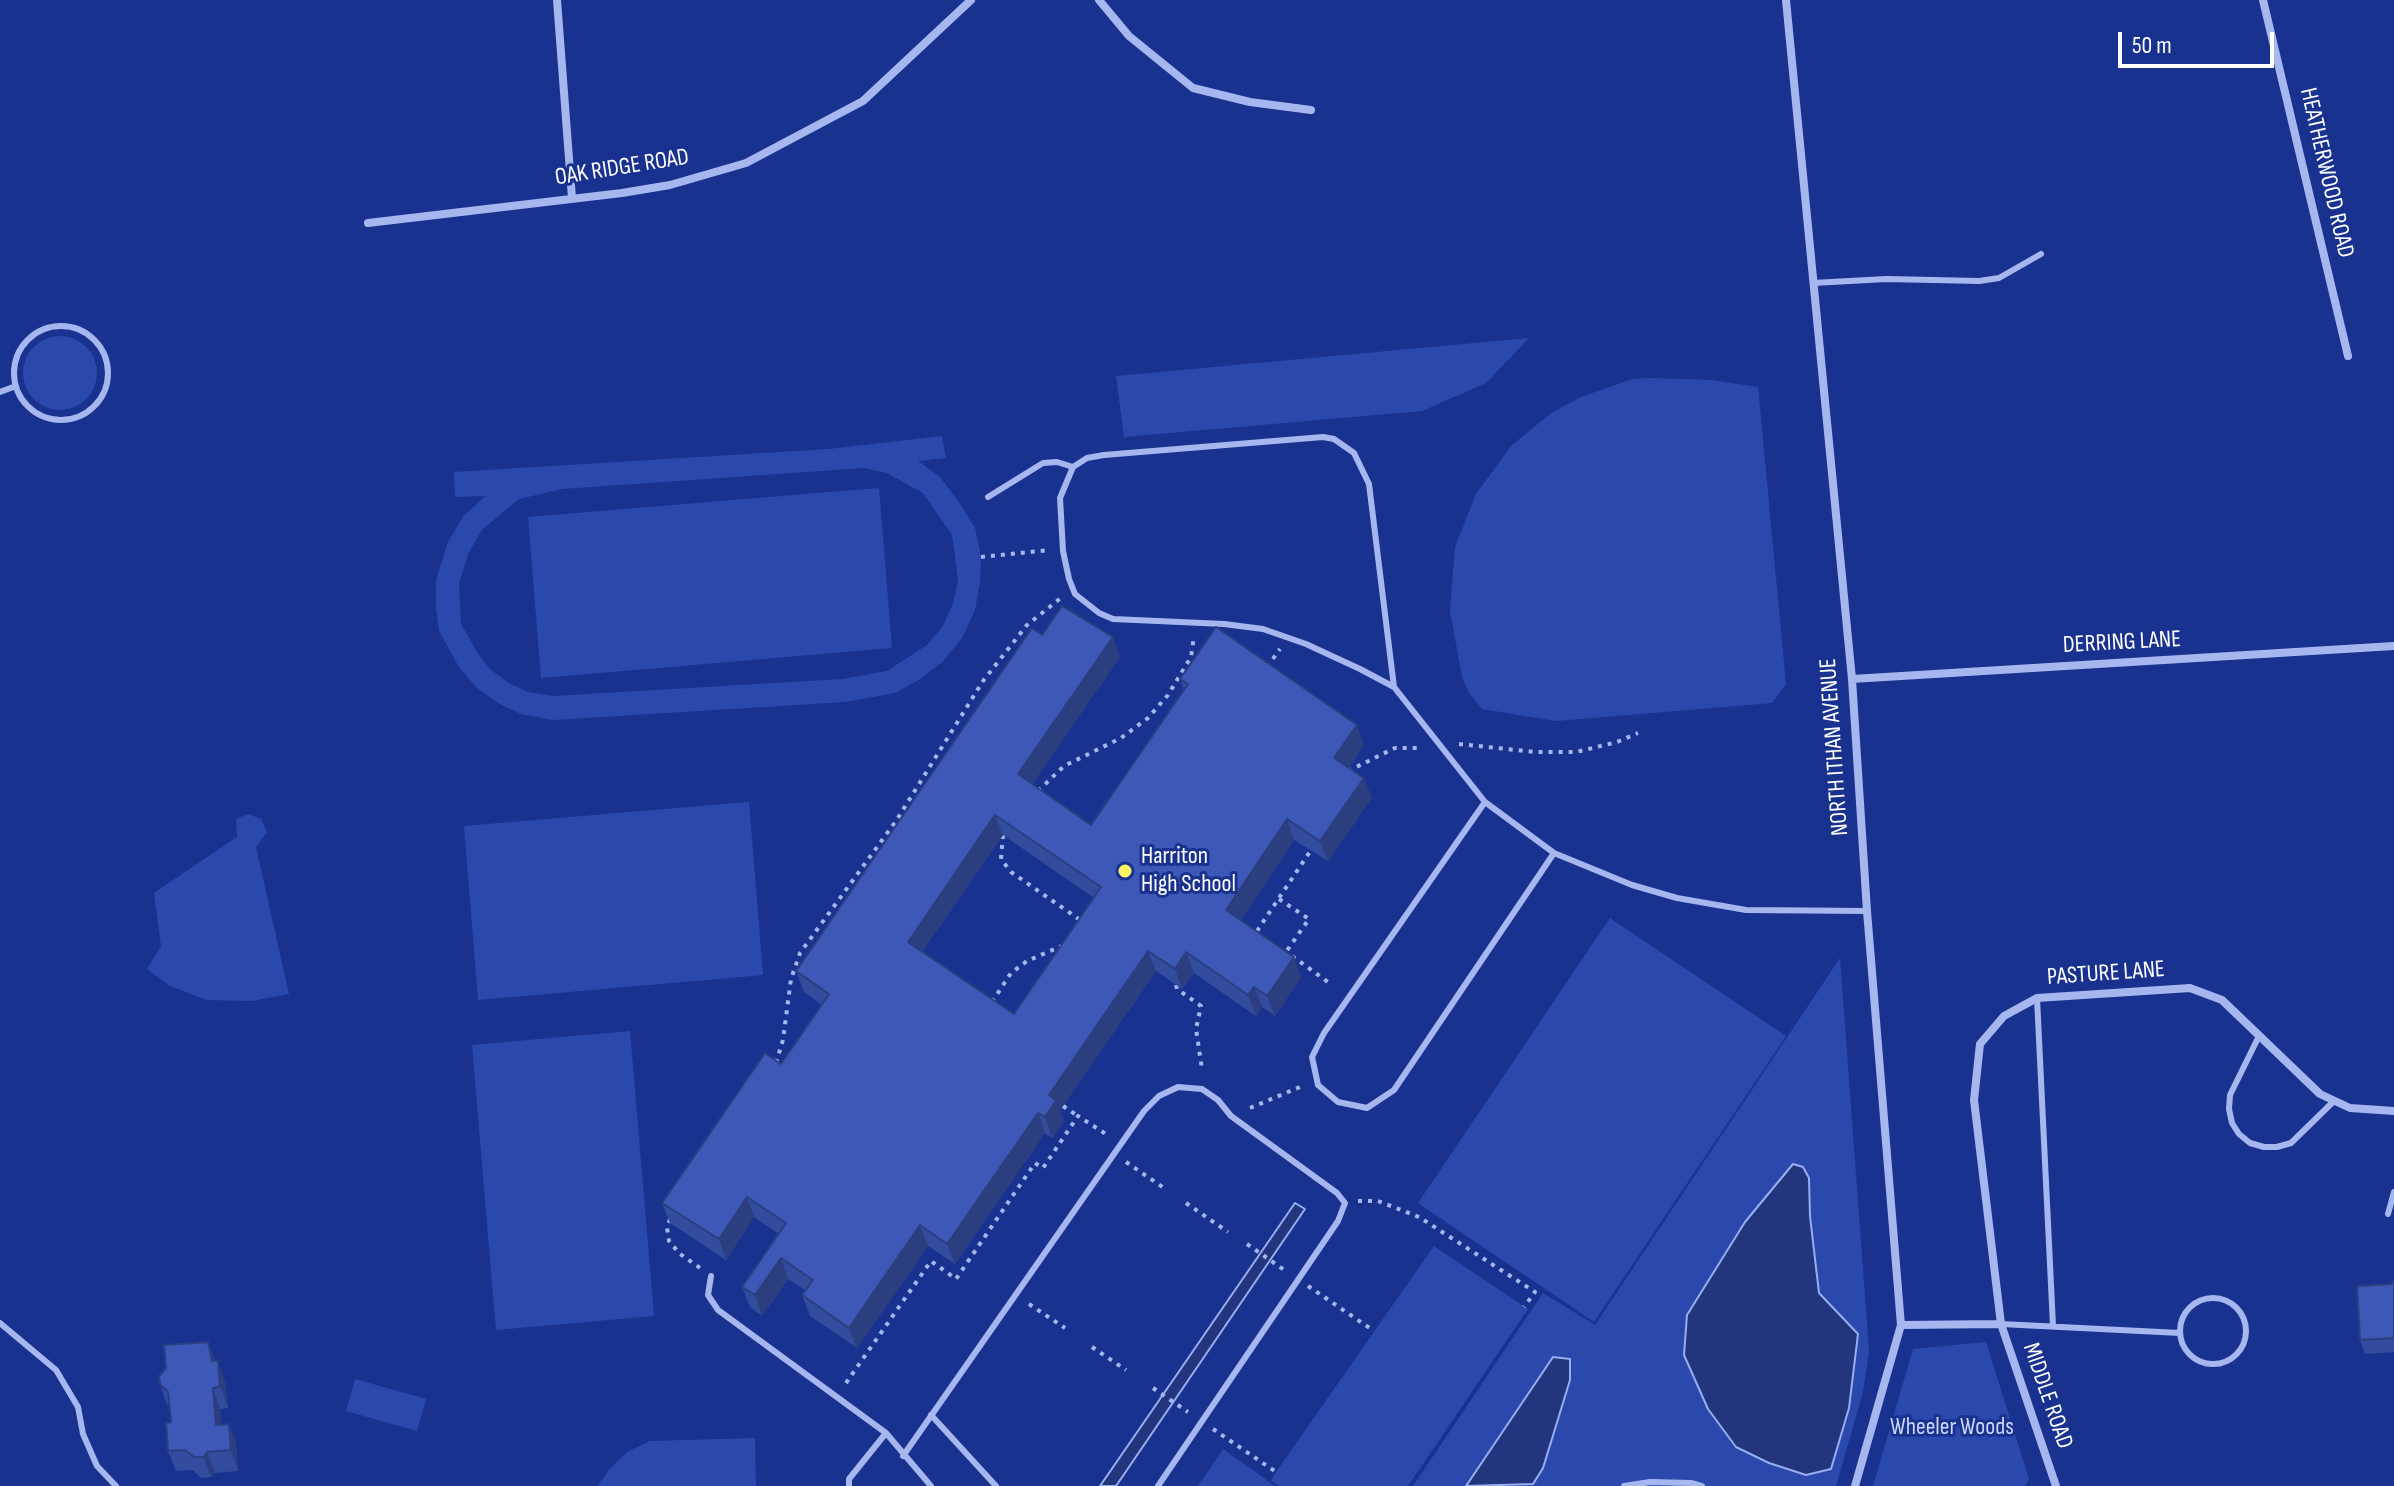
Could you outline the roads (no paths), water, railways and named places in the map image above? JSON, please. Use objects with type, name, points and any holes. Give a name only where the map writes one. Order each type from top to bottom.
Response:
[{"type":"street","points":[[557,0],[572,198]]},
{"type":"street","name":"OAK RIDGE ROAD","points":[[368,223],[622,193],[670,185],[746,163],[863,101],[971,0]]},
{"type":"street","points":[[1099,0],[1129,36],[1193,88],[1250,102],[1311,110]]},
{"type":"street","name":"NORTH ITHAN AVENUE","points":[[1786,0],[1852,679],[1867,911],[1901,1325],[1855,1486]]},
{"type":"street","name":"HEATHERWOOD ROAD","points":[[2263,0],[2348,356]]},
{"type":"street","name":"DERRING LANE","points":[[1852,679],[2394,646]]},
{"type":"street","name":"PASTURE LANE","points":[[2001,1324],[1974,1100],[1980,1044],[2004,1016],[2037,998],[2190,988],[2222,1000],[2320,1094],[2350,1108],[2394,1111]]},
{"type":"street","name":"MIDDLE ROAD","points":[[1901,1325],[2001,1324],[2056,1486]]},
{"type":"lane","points":[[1813,283],[1886,279],[1979,281],[1999,278],[2041,254]]},
{"type":"lane","points":[[55,326],[70,326],[84,331],[95,339],[108,363],[107,387],[100,401],[76,419],[61,421],[32,411],[22,400],[16,386],[15,363],[19,352],[34,334],[55,326]]},
{"type":"lane","points":[[0,392],[16,386]]},
{"type":"lane","points":[[1394,687],[1369,484],[1354,453],[1334,439],[1323,437],[1104,455],[1087,458],[1073,467],[1060,498],[1063,551],[1075,594],[1099,613],[1126,621],[1224,624],[1263,629],[1306,644],[1394,687],[1485,802],[1554,853],[1632,885],[1677,898],[1746,910],[1867,911]]},
{"type":"lane","points":[[988,497],[1043,463],[1057,462],[1073,467]]},
{"type":"lane","points":[[1485,802],[1324,1033],[1312,1057],[1318,1085],[1338,1102],[1367,1108],[1394,1090],[1554,853]]},
{"type":"lane","points":[[2037,998],[2053,1326]]},
{"type":"lane","points":[[2259,1036],[2230,1095],[2232,1123],[2239,1134],[2250,1143],[2264,1147],[2291,1143],[2334,1101]]},
{"type":"lane","points":[[903,1456],[1144,1111],[1159,1096],[1178,1087],[1202,1089],[1218,1100],[1231,1116],[1337,1193],[1345,1203],[1338,1221],[1158,1486]]},
{"type":"lane","points":[[2388,1214],[2394,1192]]},
{"type":"lane","points":[[711,1276],[708,1295],[718,1310],[886,1433],[931,1486]]},
{"type":"lane","points":[[2212,1297],[2232,1303],[2240,1310],[2247,1329],[2246,1340],[2234,1357],[2215,1365],[2195,1359],[2187,1352],[2180,1333],[2185,1312],[2202,1299],[2212,1297]]},
{"type":"lane","points":[[0,1323],[56,1370],[78,1407],[83,1434],[97,1466],[116,1486]]},
{"type":"lane","points":[[2001,1324],[2180,1333]]},
{"type":"lane","points":[[931,1415],[996,1486]]},
{"type":"lane","points":[[849,1486],[849,1479],[886,1433]]},
{"type":"lane","points":[[1624,1486],[1650,1482],[1702,1486]]},
{"type":"place","name":"Harriton High School","points":[[1125,871]]},
{"type":"park label","name":"Wheeler Woods","points":[[1952,1428]]}]
